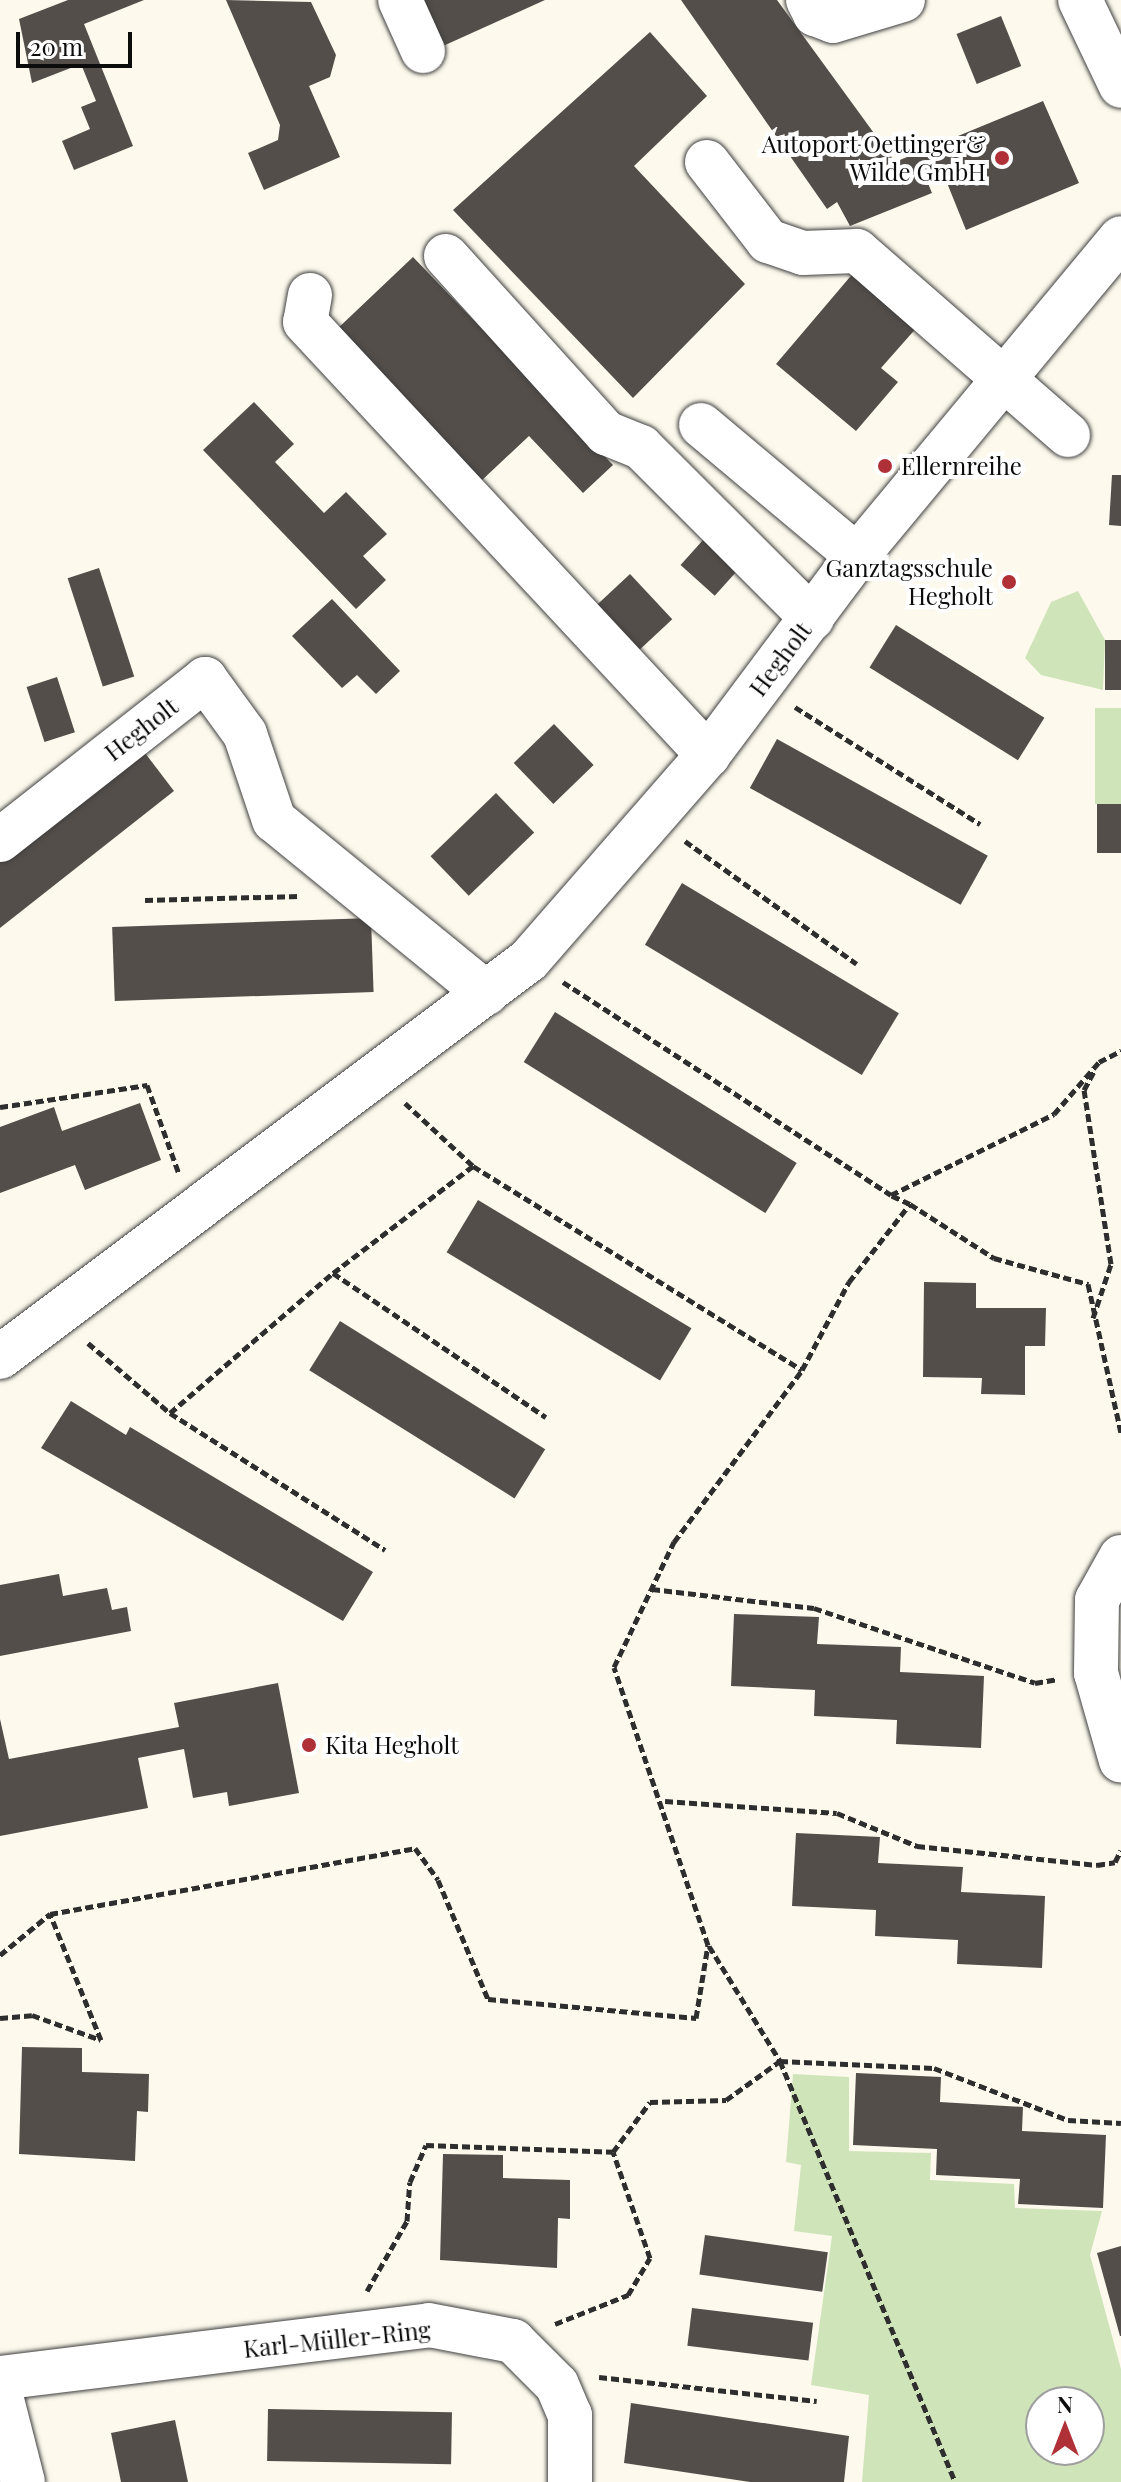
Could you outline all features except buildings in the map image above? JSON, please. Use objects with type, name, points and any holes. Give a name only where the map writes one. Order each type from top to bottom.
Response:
[{"type":"street","points":[[400,0],[423,51]]},
{"type":"street","points":[[808,0],[815,14],[833,21],[903,0]]},
{"type":"street","points":[[1080,0],[1121,86]]},
{"type":"street","points":[[707,162],[768,241],[803,253],[857,251],[1068,435]]},
{"type":"street","name":"Hegholt","points":[[0,1357],[529,960],[708,755],[857,556],[1121,238]]},
{"type":"street","points":[[446,256],[606,433],[641,447],[812,618]]},
{"type":"street","points":[[310,295],[305,322],[708,755]]},
{"type":"street","points":[[701,425],[857,556]]},
{"type":"street","name":"Hegholt","points":[[0,840],[205,679],[245,734],[274,820],[371,894],[486,993]]},
{"type":"street","points":[[1121,1557],[1097,1600],[1096,1673],[1121,1761]]},
{"type":"street","name":"Karl-Müller-Ring","points":[[0,2378],[429,2325],[513,2341]]},
{"type":"street","points":[[513,2341],[557,2385],[570,2415],[570,2482]]},
{"type":"street","points":[[0,2392],[23,2482]]},
{"type":"path","points":[[785,701],[980,824]]},
{"type":"path","points":[[675,834],[857,964]]},
{"type":"path","points":[[145,900],[371,894]]},
{"type":"path","points":[[550,974],[891,1195],[994,1258],[1088,1284],[1093,1319],[1121,1433]]},
{"type":"path","points":[[891,1195],[1054,1114],[1099,1062],[1121,1051]]},
{"type":"path","points":[[1093,1319],[1111,1264],[1084,1090],[1099,1062]]},
{"type":"path","points":[[0,1107],[147,1085],[180,1179]]},
{"type":"path","points":[[399,1096],[473,1166],[802,1370]]},
{"type":"path","points":[[170,1413],[333,1273],[473,1166]]},
{"type":"path","points":[[910,1204],[849,1282],[802,1370],[674,1542],[614,1667],[665,1801],[708,1945],[780,2061],[955,2482]]},
{"type":"path","points":[[333,1273],[546,1417]]},
{"type":"path","points":[[81,1337],[170,1413],[385,1550]]},
{"type":"path","points":[[652,1589],[814,1608],[1035,1683],[1096,1673]]},
{"type":"path","points":[[665,1801],[837,1813],[917,1846],[1052,1861],[1097,1865],[1115,1862],[1121,1850]]},
{"type":"path","points":[[0,1955],[50,1914],[415,1848],[438,1880],[488,1999],[696,2018],[708,1945]]},
{"type":"path","points":[[0,2018],[32,2015],[101,2040],[50,1914]]},
{"type":"path","points":[[613,2152],[650,2102],[726,2100],[780,2061],[934,2068],[1068,2120],[1121,2123]]},
{"type":"path","points":[[359,2334],[361,2301],[407,2221],[410,2182],[426,2145],[613,2152]]},
{"type":"path","points":[[513,2341],[628,2295],[650,2258],[613,2152]]},
{"type":"path","points":[[557,2385],[586,2376],[817,2401]]},
{"type":"green space","points":[[1078,591],[1105,640],[1103,690],[1041,675],[1025,658],[1051,602]]},
{"type":"green space","points":[[1095,708],[1121,708],[1121,804],[1095,804]]},
{"type":"green space","points":[[793,2074],[849,2077],[849,2151],[931,2153],[930,2180],[1014,2184],[1015,2208],[1102,2211],[1090,2255],[1121,2369],[1121,2482],[862,2482],[869,2395],[811,2385],[832,2236],[794,2231],[801,2165],[786,2162]]},
{"type":"place","name":"Autoport Oettinger& Wilde GmbH","points":[[1002,158]]},
{"type":"place","name":"Ellernreihe","points":[[885,466]]},
{"type":"place","name":"Ganztagsschule Hegholt","points":[[1009,582]]},
{"type":"place","name":"Kita Hegholt","points":[[309,1745]]}]
